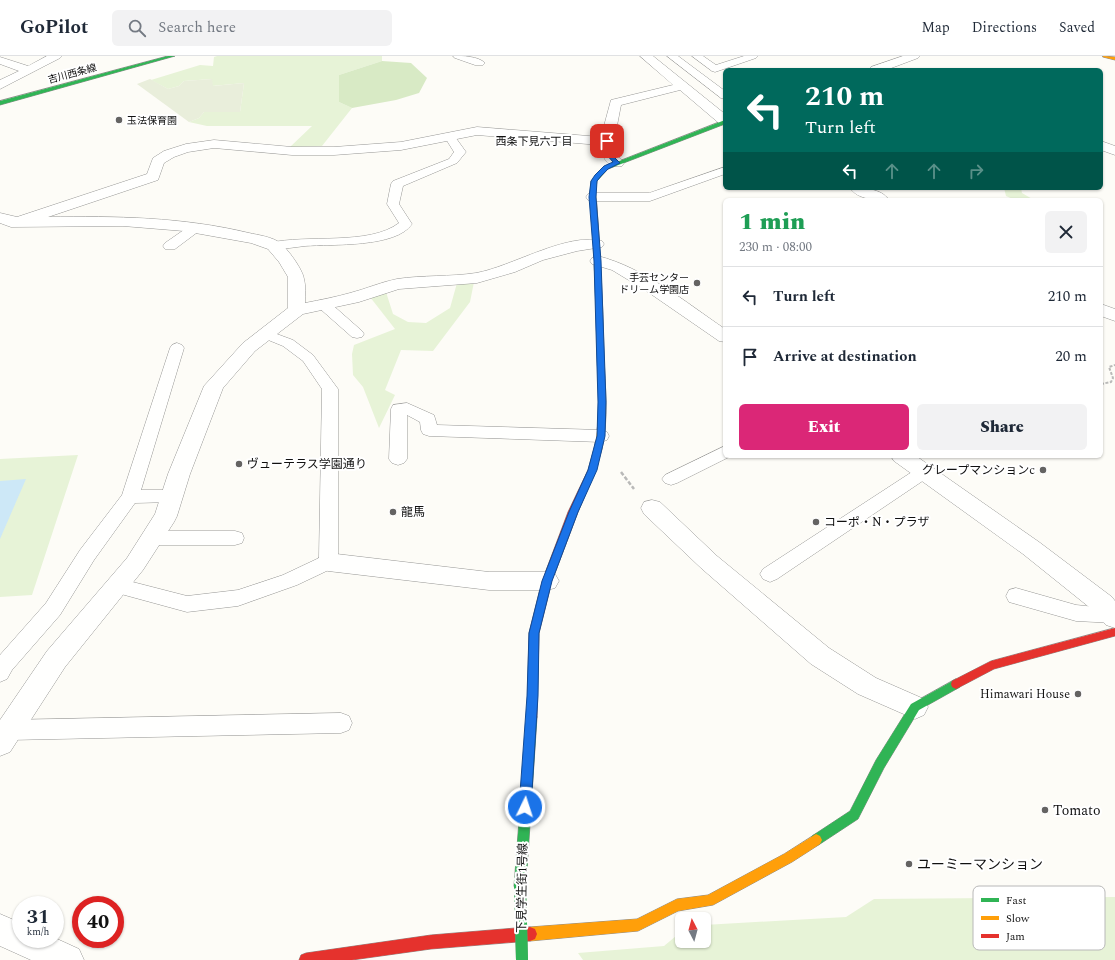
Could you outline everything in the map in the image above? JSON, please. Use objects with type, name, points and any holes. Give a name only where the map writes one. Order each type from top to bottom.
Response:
[{"type":"street","points":[[0,85],[56,56]]},
{"type":"street","name":"吉川西条線","points":[[0,103],[172,56]]},
{"type":"street","points":[[459,56],[479,63]]},
{"type":"street","points":[[646,56],[723,119]]},
{"type":"street","points":[[880,68],[914,56]]},
{"type":"street","points":[[1105,56],[1115,59]]},
{"type":"street","points":[[0,60],[28,70]]},
{"type":"street","points":[[890,64],[901,68]]},
{"type":"street","points":[[617,163],[608,154],[607,141],[615,103],[682,86]]},
{"type":"street","name":"下見学生街1号線","points":[[522,960],[520,886],[533,696],[534,633],[547,581],[573,512],[592,470],[601,436],[602,402],[598,261],[592,197],[594,181],[606,168],[723,122]]},
{"type":"street","points":[[18,222],[152,177],[158,161],[169,154],[186,148],[214,144],[292,151],[334,151],[401,146],[477,131],[607,141]]},
{"type":"street","points":[[1103,146],[1115,151]]},
{"type":"street","points":[[861,190],[878,198]]},
{"type":"street","points":[[0,218],[11,222],[123,221],[195,228],[237,235],[274,246],[286,260],[296,277],[297,310]]},
{"type":"street","points":[[5,736],[56,659],[136,564],[166,516],[172,496],[214,386],[249,347],[297,310],[353,298],[397,284],[477,278],[509,269],[537,257],[576,246],[596,244]]},
{"type":"street","points":[[598,261],[618,267],[651,286],[723,336]]},
{"type":"street","points":[[1103,310],[1115,316]]},
{"type":"street","points":[[306,960],[431,942],[638,925],[676,905],[709,901],[788,858],[854,815],[880,764],[916,707],[991,665],[1114,622],[1103,604],[1032,548],[904,458]]},
{"type":"street","points":[[645,501],[709,562],[820,656],[867,686],[916,707]]},
{"type":"street","points":[[328,562],[489,581],[547,581]]},
{"type":"street","points":[[0,930],[12,935]]},
{"type":"street","points":[[41,948],[68,960]]},
{"type":"lane","points":[[672,56],[722,94]]},
{"type":"lane","points":[[697,56],[723,74]]},
{"type":"lane","points":[[715,69],[753,56]]},
{"type":"lane","points":[[274,246],[383,236],[401,229],[406,224],[393,204],[397,184],[453,161],[460,152],[449,136]]},
{"type":"lane","points":[[592,197],[650,197],[723,171]]},
{"type":"lane","points":[[170,246],[195,228]]},
{"type":"lane","points":[[323,304],[357,334]]},
{"type":"lane","points":[[117,586],[187,604],[238,598],[290,580],[328,562],[330,389],[308,358],[288,343],[266,334]]},
{"type":"lane","points":[[0,673],[5,664],[53,609],[87,555],[130,497],[177,348]]},
{"type":"lane","points":[[398,459],[399,409],[407,408],[428,419],[429,430],[601,436]]},
{"type":"lane","points":[[671,479],[723,453]]},
{"type":"lane","points":[[770,574],[924,472]]},
{"type":"lane","points":[[130,497],[172,496]]},
{"type":"lane","points":[[152,538],[235,538]]},
{"type":"lane","points":[[1016,596],[1114,622]]},
{"type":"lane","points":[[5,736],[341,722]]},
{"type":"path","points":[[1103,384],[1111,382],[1114,378],[1109,367],[1115,365]]},
{"type":"path","points":[[620,472],[645,501]]},
{"type":"green space","points":[[382,56],[382,61],[339,75],[339,102],[352,108],[322,146],[290,147],[312,126],[207,126],[189,122],[199,118],[204,112],[240,112],[244,83],[212,86],[212,79],[184,81],[179,86],[168,89],[151,80],[200,65],[213,66],[214,57]]},
{"type":"green space","points":[[382,61],[411,63],[427,78],[419,93],[396,100],[352,108],[339,102],[339,75]]},
{"type":"green space","points":[[150,79],[168,89],[179,86],[184,81],[212,79],[213,86],[244,83],[240,112],[204,112],[199,118],[189,122],[137,84]]},
{"type":"green space","points":[[1004,190],[1021,190],[1022,193],[1031,198],[1010,198],[1006,196]]},
{"type":"green space","points":[[474,282],[470,302],[433,351],[401,350],[385,390],[395,395],[379,428],[363,387],[353,375],[352,354],[354,345],[395,329],[370,297],[386,292],[393,314],[408,322],[426,323],[450,308],[457,283]]},
{"type":"green space","points":[[78,455],[32,595],[0,597],[0,459]]},
{"type":"green space","points":[[1105,897],[1115,897],[1115,960],[583,960],[578,953],[664,946],[675,937],[675,948],[711,948],[711,925],[846,917],[874,899],[973,898],[973,950],[1105,950]]},
{"type":"water","points":[[26,479],[0,539],[0,481]]},
{"type":"traffic: fast","points":[[0,103],[173,56]]},
{"type":"traffic: fast","points":[[593,193],[594,181],[606,168],[723,123]]},
{"type":"traffic: fast","points":[[816,840],[854,815],[880,764],[915,707],[956,684]]},
{"type":"traffic: fast","points":[[520,886],[532,717]]},
{"type":"traffic: fast","points":[[520,886],[522,960]]},
{"type":"traffic: slow","points":[[1105,56],[1115,59]]},
{"type":"traffic: slow","points":[[593,193],[598,261],[602,402],[601,436],[598,449]]},
{"type":"traffic: slow","points":[[530,934],[638,925],[677,905],[709,901],[788,858],[816,840]]},
{"type":"traffic: jam","points":[[532,717],[534,633],[547,581],[573,512],[592,470],[598,449]]},
{"type":"traffic: jam","points":[[956,684],[991,665],[1115,632]]},
{"type":"traffic: jam","points":[[306,960],[431,942],[530,934]]},
{"type":"place","name":"玉法保育園","points":[[119,120]]},
{"type":"place","name":"手芸センター ドリーム学園店","points":[[697,283]]},
{"type":"place","name":"ヴューテラス学園通り","points":[[239,464]]},
{"type":"place","name":"グレープマンションc","points":[[1043,470]]},
{"type":"place","name":"龍馬","points":[[393,512]]},
{"type":"place","name":"コーポ・N・プラザ","points":[[816,522]]},
{"type":"place","name":"Himawari House","points":[[1078,694]]},
{"type":"place","name":"Tomato","points":[[1045,810]]},
{"type":"place","name":"ユーミーマンション","points":[[909,864]]},
{"type":"district","name":"西条下見六丁目","points":[[534,141]]},
{"type":"route","points":[[525,807],[533,696],[534,633],[547,581],[573,512],[592,470],[601,436],[602,402],[598,261],[592,197],[594,181],[598,175],[606,168],[617,163],[608,154],[607,141]]}]
